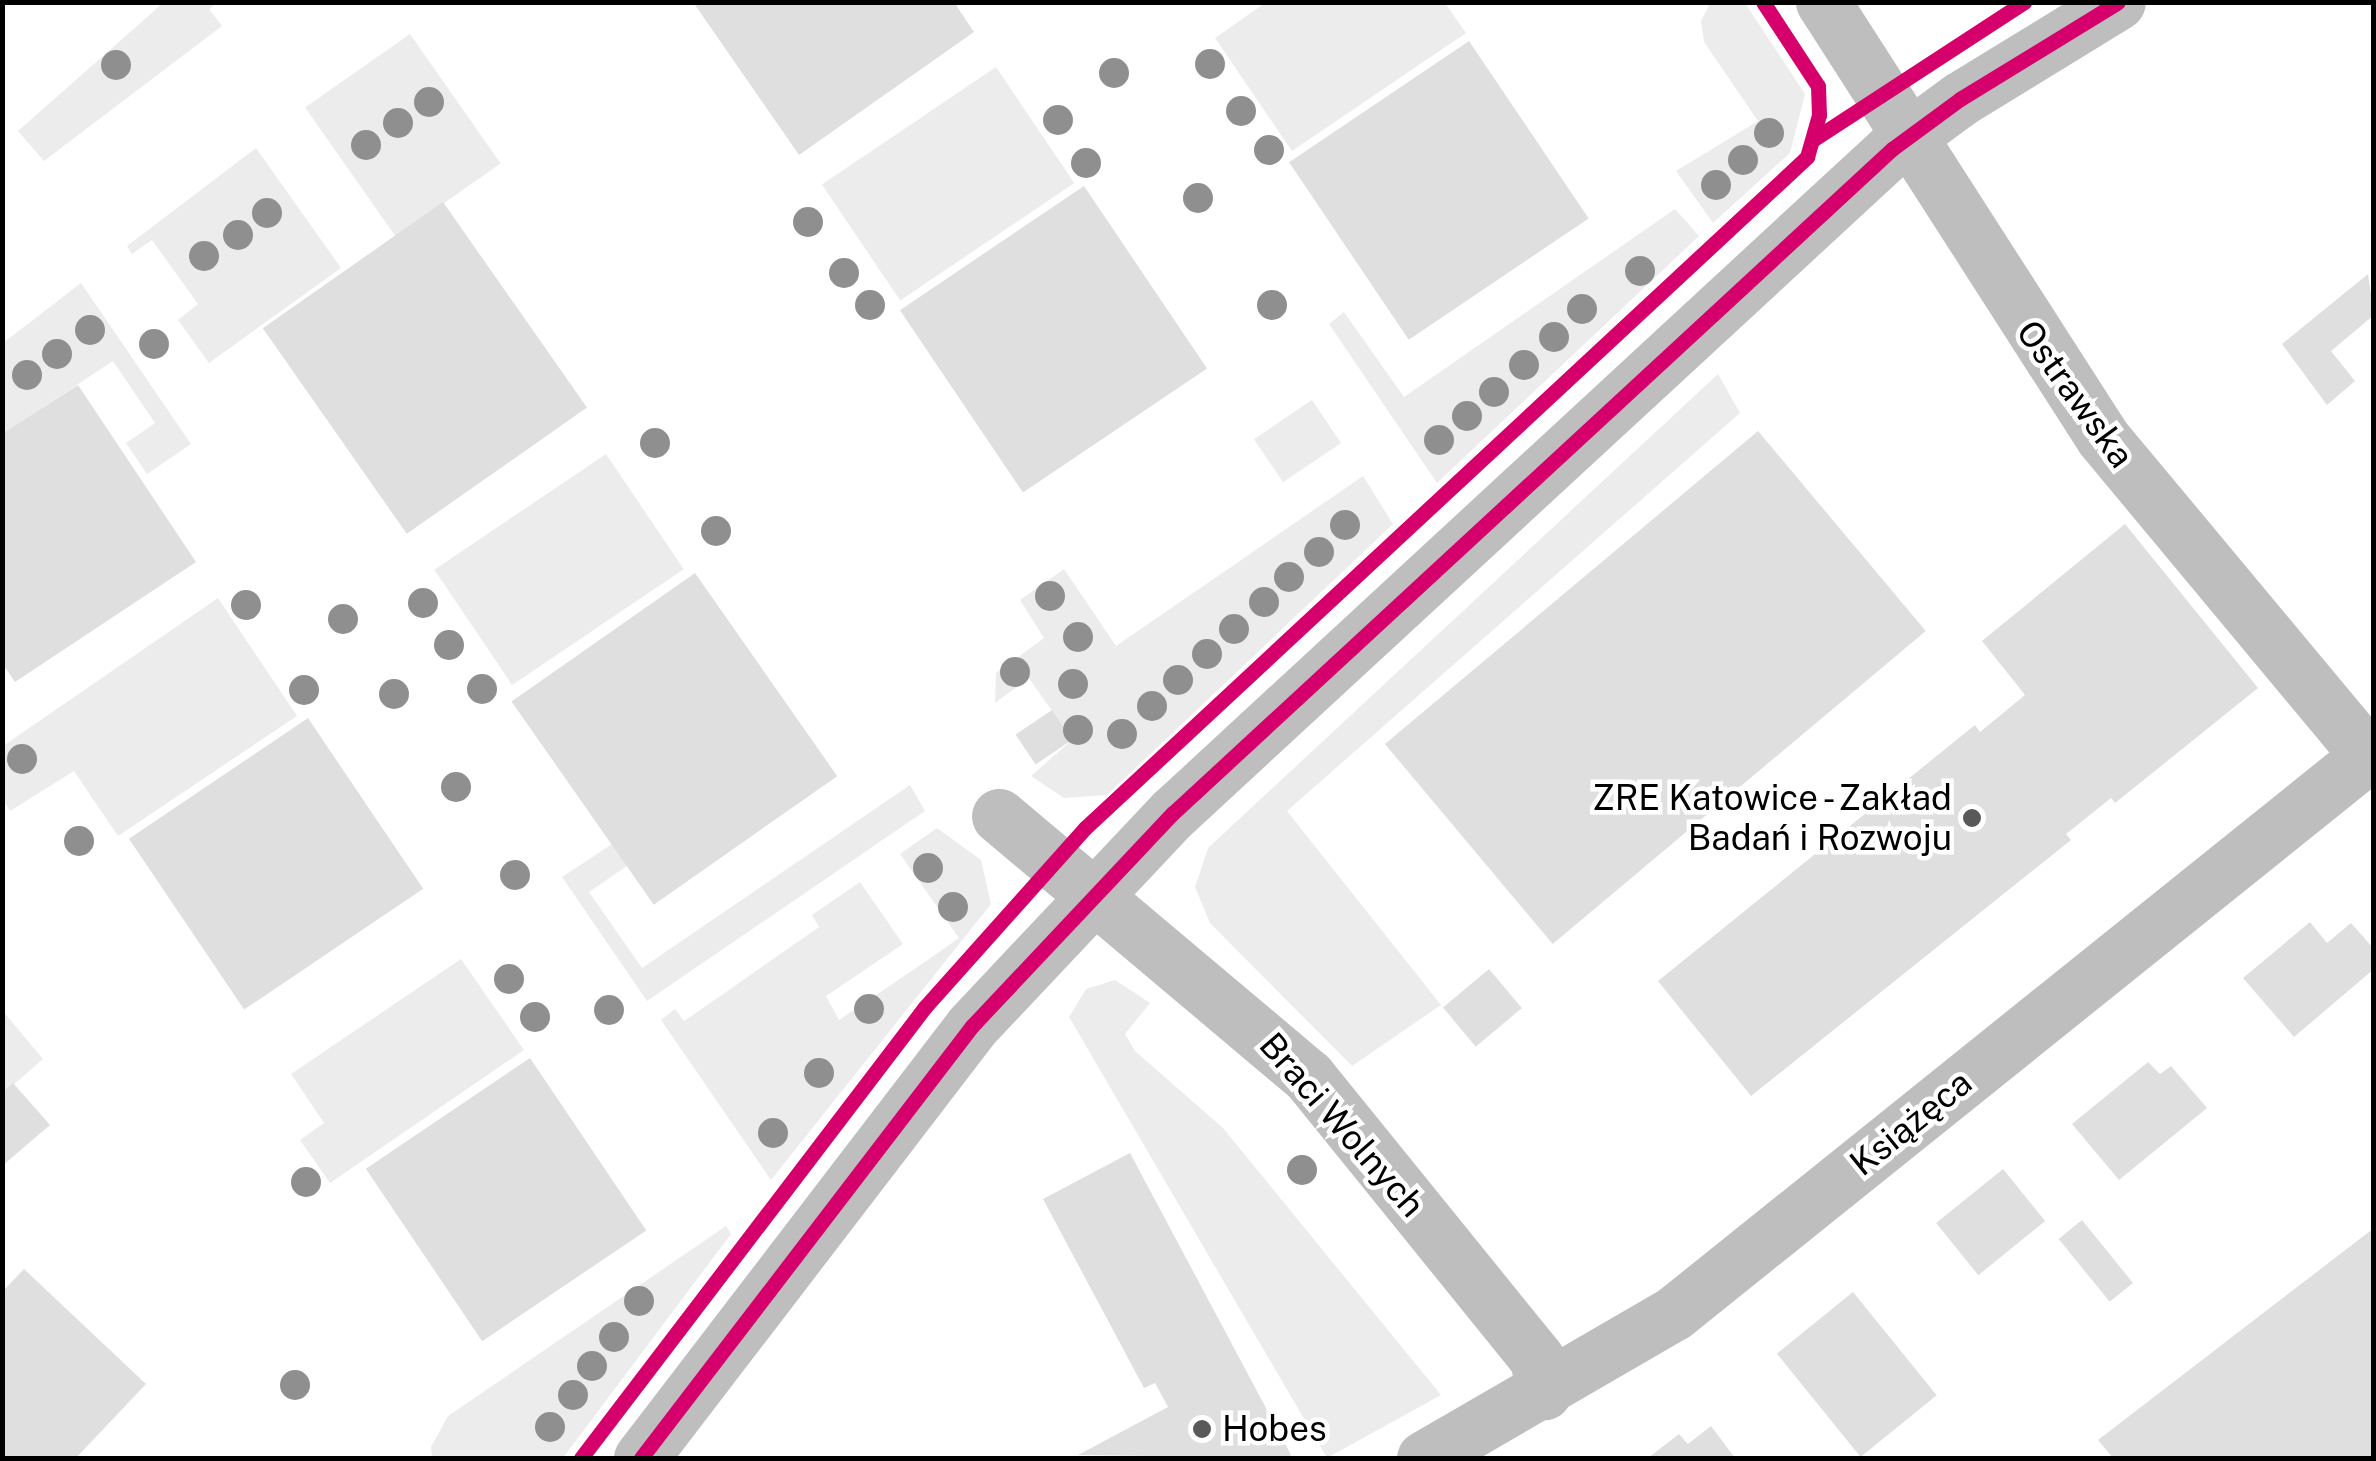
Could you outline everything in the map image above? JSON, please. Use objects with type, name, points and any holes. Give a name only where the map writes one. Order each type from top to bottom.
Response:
[{"type":"street","name":"Ostrawska","points":[[1823,2],[1912,133],[2013,306],[2103,438],[2370,754]]},
{"type":"street","points":[[641,1458],[972,1026],[1188,798],[1912,133],[2118,2]]},
{"type":"street","name":"Książęca","points":[[1424,1458],[1544,1392],[1674,1313],[2370,754]]},
{"type":"street","name":"Braci Wolnych","points":[[999,816],[1096,893],[1308,1076],[1536,1359],[1544,1392]]},
{"type":"shaded area","points":[[163,3],[217,3],[209,9],[222,26],[44,161],[18,131]]},
{"type":"shaded area","points":[[1265,3],[1445,3],[1466,33],[1292,151],[1215,38]]},
{"type":"shaded area","points":[[1710,3],[1745,3],[1805,94],[1790,153],[1713,223],[1676,171],[1758,121],[1704,42],[1701,21]]},
{"type":"shaded area","points":[[410,34],[501,163],[396,237],[305,107]]},
{"type":"shaded area","points":[[996,67],[1074,183],[900,300],[822,184]]},
{"type":"shaded area","points":[[256,148],[341,268],[209,363],[178,320],[198,304],[152,240],[132,254],[127,246]]},
{"type":"shaded area","points":[[1675,209],[1699,236],[1437,483],[1329,324],[1344,312],[1404,397]]},
{"type":"shaded area","points":[[81,283],[191,444],[147,474],[126,443],[155,423],[113,361],[3,434],[3,343]]},
{"type":"shaded area","points":[[1718,374],[1740,413],[1287,811],[1441,1005],[1352,1066],[1210,923],[1195,887],[1208,848]]},
{"type":"shaded area","points":[[1312,400],[1341,443],[1283,482],[1254,439]]},
{"type":"shaded area","points":[[606,454],[684,569],[512,685],[434,570]]},
{"type":"shaded area","points":[[1363,476],[1393,524],[1107,795],[1064,798],[1031,776],[1072,740],[1029,678],[995,703],[996,673],[1044,638],[1020,600],[1064,569],[1116,646]]},
{"type":"shaded area","points":[[218,598],[297,716],[118,836],[74,771],[10,811],[3,799],[3,746]]},
{"type":"shaded area","points":[[910,785],[925,811],[647,1001],[562,877],[612,844],[627,866],[589,892],[642,968]]},
{"type":"shaded area","points":[[937,828],[981,860],[991,904],[771,1180],[661,1020],[675,1009],[684,1021],[703,1008],[819,927],[812,915],[860,882],[903,944],[826,996],[839,1020],[919,966],[959,938],[900,854]]},
{"type":"shaded area","points":[[461,959],[524,1050],[330,1183],[300,1140],[324,1123],[291,1074]]},
{"type":"shaded area","points":[[1115,980],[1150,1003],[1125,1034],[1135,1051],[1223,1128],[1441,1395],[1327,1458],[1069,1017],[1086,989]]},
{"type":"shaded area","points":[[2,1010],[43,1059],[3,1094],[2,1094]]},
{"type":"shaded area","points":[[726,1226],[731,1234],[563,1458],[432,1458],[431,1447],[448,1416]]},
{"type":"building","points":[[693,2],[954,2],[974,32],[799,155]]},
{"type":"building","points":[[1469,41],[1589,218],[1409,340],[1289,162]]},
{"type":"building","points":[[1084,186],[1207,368],[1023,493],[900,310]]},
{"type":"building","points":[[443,202],[587,408],[407,534],[263,328]]},
{"type":"building","points":[[2368,274],[2374,315],[2331,351],[2355,381],[2327,405],[2282,344]]},
{"type":"building","points":[[78,385],[196,562],[15,682],[2,663],[2,434]]},
{"type":"building","points":[[1758,431],[1926,631],[1553,944],[1385,744]]},
{"type":"building","name":"ZRE Katowice - Zakład Badań i Rozwoju","points":[[2125,524],[2258,688],[2115,803],[2111,798],[2066,834],[2071,840],[1751,1096],[1658,981],[1975,725],[1980,732],[2025,695],[1982,641]]},
{"type":"building","points":[[695,573],[837,776],[654,905],[512,701]]},
{"type":"building","points":[[1052,710],[1072,740],[1036,764],[1016,735]]},
{"type":"building","points":[[308,718],[423,889],[244,1010],[129,839]]},
{"type":"building","points":[[2310,922],[2327,943],[2351,923],[2374,949],[2374,969],[2294,1037],[2243,978]]},
{"type":"building","points":[[1489,969],[1522,1008],[1476,1047],[1443,1008]]},
{"type":"building","points":[[530,1058],[646,1230],[482,1341],[366,1169]]},
{"type":"building","points":[[2148,1062],[2160,1074],[2171,1066],[2207,1108],[2119,1180],[2072,1124]]},
{"type":"building","points":[[13,1083],[50,1125],[2,1166],[2,1093]]},
{"type":"building","points":[[1130,1153],[1292,1458],[1078,1455],[1168,1407],[1155,1383],[1144,1388],[1043,1199]]},
{"type":"building","points":[[2003,1169],[2045,1221],[1978,1275],[1936,1223]]},
{"type":"building","points":[[2082,1220],[2133,1283],[2110,1302],[2059,1239]]},
{"type":"building","points":[[2374,1228],[2374,1458],[2113,1458],[2098,1440]]},
{"type":"building","points":[[24,1269],[146,1384],[76,1458],[2,1458],[2,1292]]},
{"type":"building","points":[[1853,1292],[1937,1395],[1861,1457],[1777,1354]]},
{"type":"building","points":[[1711,1426],[1735,1458],[1648,1458],[1679,1434],[1688,1444]]},
{"type":"cycle path","points":[[581,1458],[925,1007],[1085,828],[1807,157],[1819,115],[1818,86],[1763,2]]},
{"type":"cycle path","points":[[1814,139],[2024,2]]},
{"type":"cycle path","points":[[641,1458],[972,1026],[1173,813],[1892,149],[1960,99],[2118,2]]},
{"type":"place","name":"ZRE Katowice - Zakład Badań i Rozwoju","points":[[1972,818]]},
{"type":"place","name":"Hobes","points":[[1202,1429]]}]
